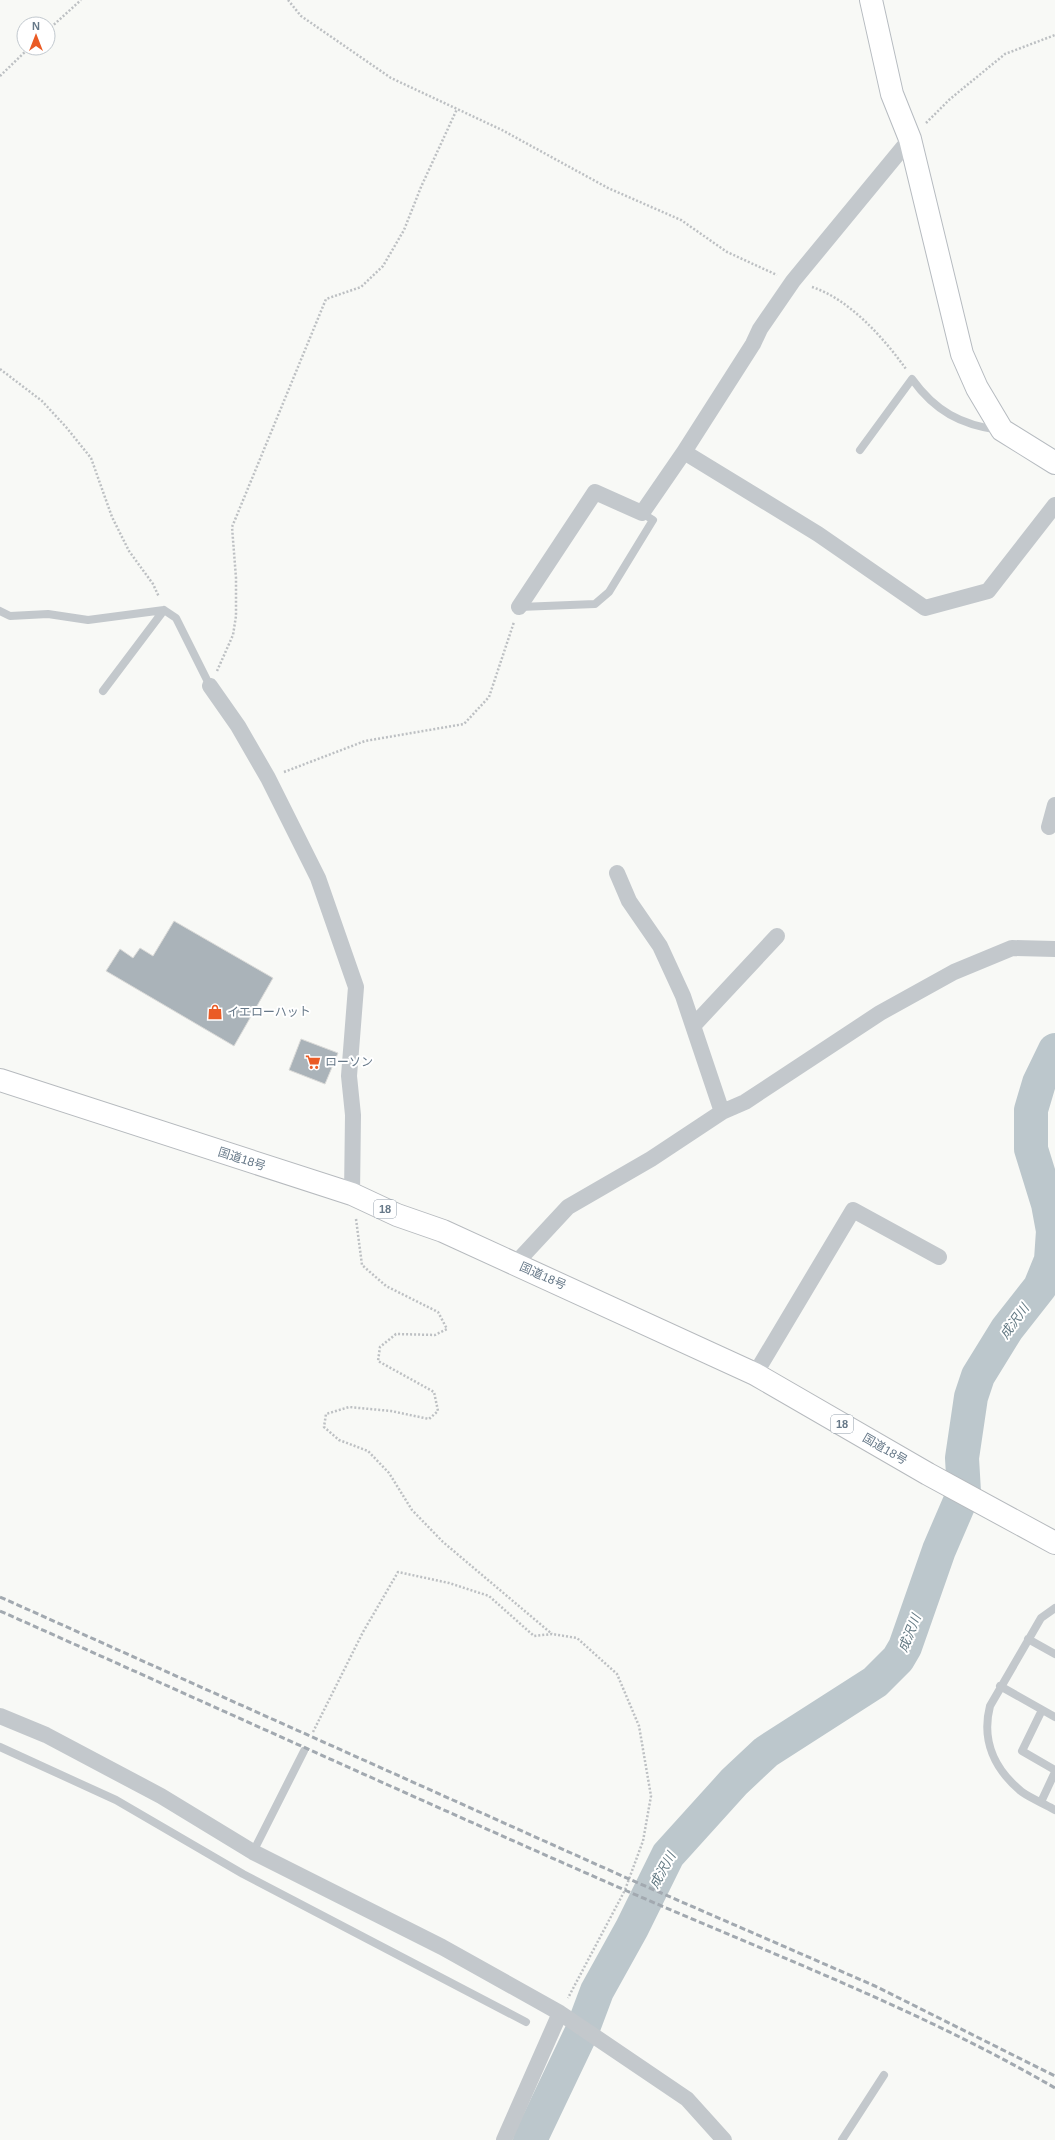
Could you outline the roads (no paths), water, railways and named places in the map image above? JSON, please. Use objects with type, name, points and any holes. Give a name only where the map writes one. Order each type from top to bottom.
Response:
[{"type":"main road","points":[[871,0],[892,94],[910,139],[962,354],[977,388],[1002,430],[1055,463]]},
{"type":"main road","name":"国道18号","points":[[0,1080],[352,1194],[397,1214],[443,1231],[755,1374],[928,1474],[1055,1543]]},
{"type":"street","points":[[519,607],[595,492],[642,513],[684,452],[753,344],[760,329],[793,280],[910,139]]},
{"type":"street","points":[[684,452],[818,534],[925,608],[988,591],[1055,505]]},
{"type":"street","points":[[210,686],[238,726],[268,778],[318,878],[356,987],[349,1076],[353,1115],[352,1194]]},
{"type":"street","points":[[1049,827],[1055,805]]},
{"type":"street","points":[[617,873],[629,901],[660,946],[683,996],[722,1112]]},
{"type":"street","points":[[693,1026],[777,936]]},
{"type":"street","points":[[515,1264],[568,1207],[651,1159],[722,1112],[745,1102],[880,1013],[954,972],[1012,948],[1055,950]]},
{"type":"street","points":[[755,1374],[853,1210],[939,1257]]},
{"type":"street","points":[[0,1716],[46,1735],[161,1796],[254,1852],[442,1947],[560,2013],[687,2100],[724,2140]]},
{"type":"street","points":[[504,2140],[560,2013]]},
{"type":"lane","points":[[860,450],[912,379],[945,413],[975,427],[1002,430]]},
{"type":"lane","points":[[519,607],[595,604],[609,592],[653,520],[642,513]]},
{"type":"lane","points":[[0,611],[10,616],[48,614],[88,620],[164,610],[176,618],[210,686]]},
{"type":"lane","points":[[103,691],[164,610]]},
{"type":"lane","points":[[1055,1608],[1041,1618],[1028,1639],[1000,1686],[990,1706],[986,1721],[988,1739],[995,1764],[1023,1792],[1055,1810]]},
{"type":"lane","points":[[1028,1639],[1055,1654]]},
{"type":"lane","points":[[1000,1686],[1055,1717]]},
{"type":"lane","points":[[1041,1802],[1055,1771],[1022,1752],[1042,1710]]},
{"type":"lane","points":[[0,1747],[116,1800],[243,1874],[526,2022]]},
{"type":"lane","points":[[254,1852],[304,1751]]},
{"type":"lane","points":[[842,2140],[884,2075]]},
{"type":"waterway","name":"成沢川","points":[[530,2140],[582,2031],[597,1991],[632,1928],[668,1855],[734,1782],[766,1752],[875,1682],[898,1659],[905,1647],[939,1550],[964,1492],[962,1458],[971,1397],[978,1376],[1007,1329],[1040,1287],[1051,1260],[1053,1231],[1048,1204],[1031,1149],[1031,1110],[1039,1083],[1055,1050]]},
{"type":"railway","points":[[0,1597],[629,1879],[875,1986],[1055,2076]]},
{"type":"railway","points":[[0,1611],[548,1856],[898,2008],[1003,2059],[1055,2088]]},
{"type":"place","name":"イエローハット","points":[[215,1012]]},
{"type":"place","name":"ローソン","points":[[313,1062]]}]
